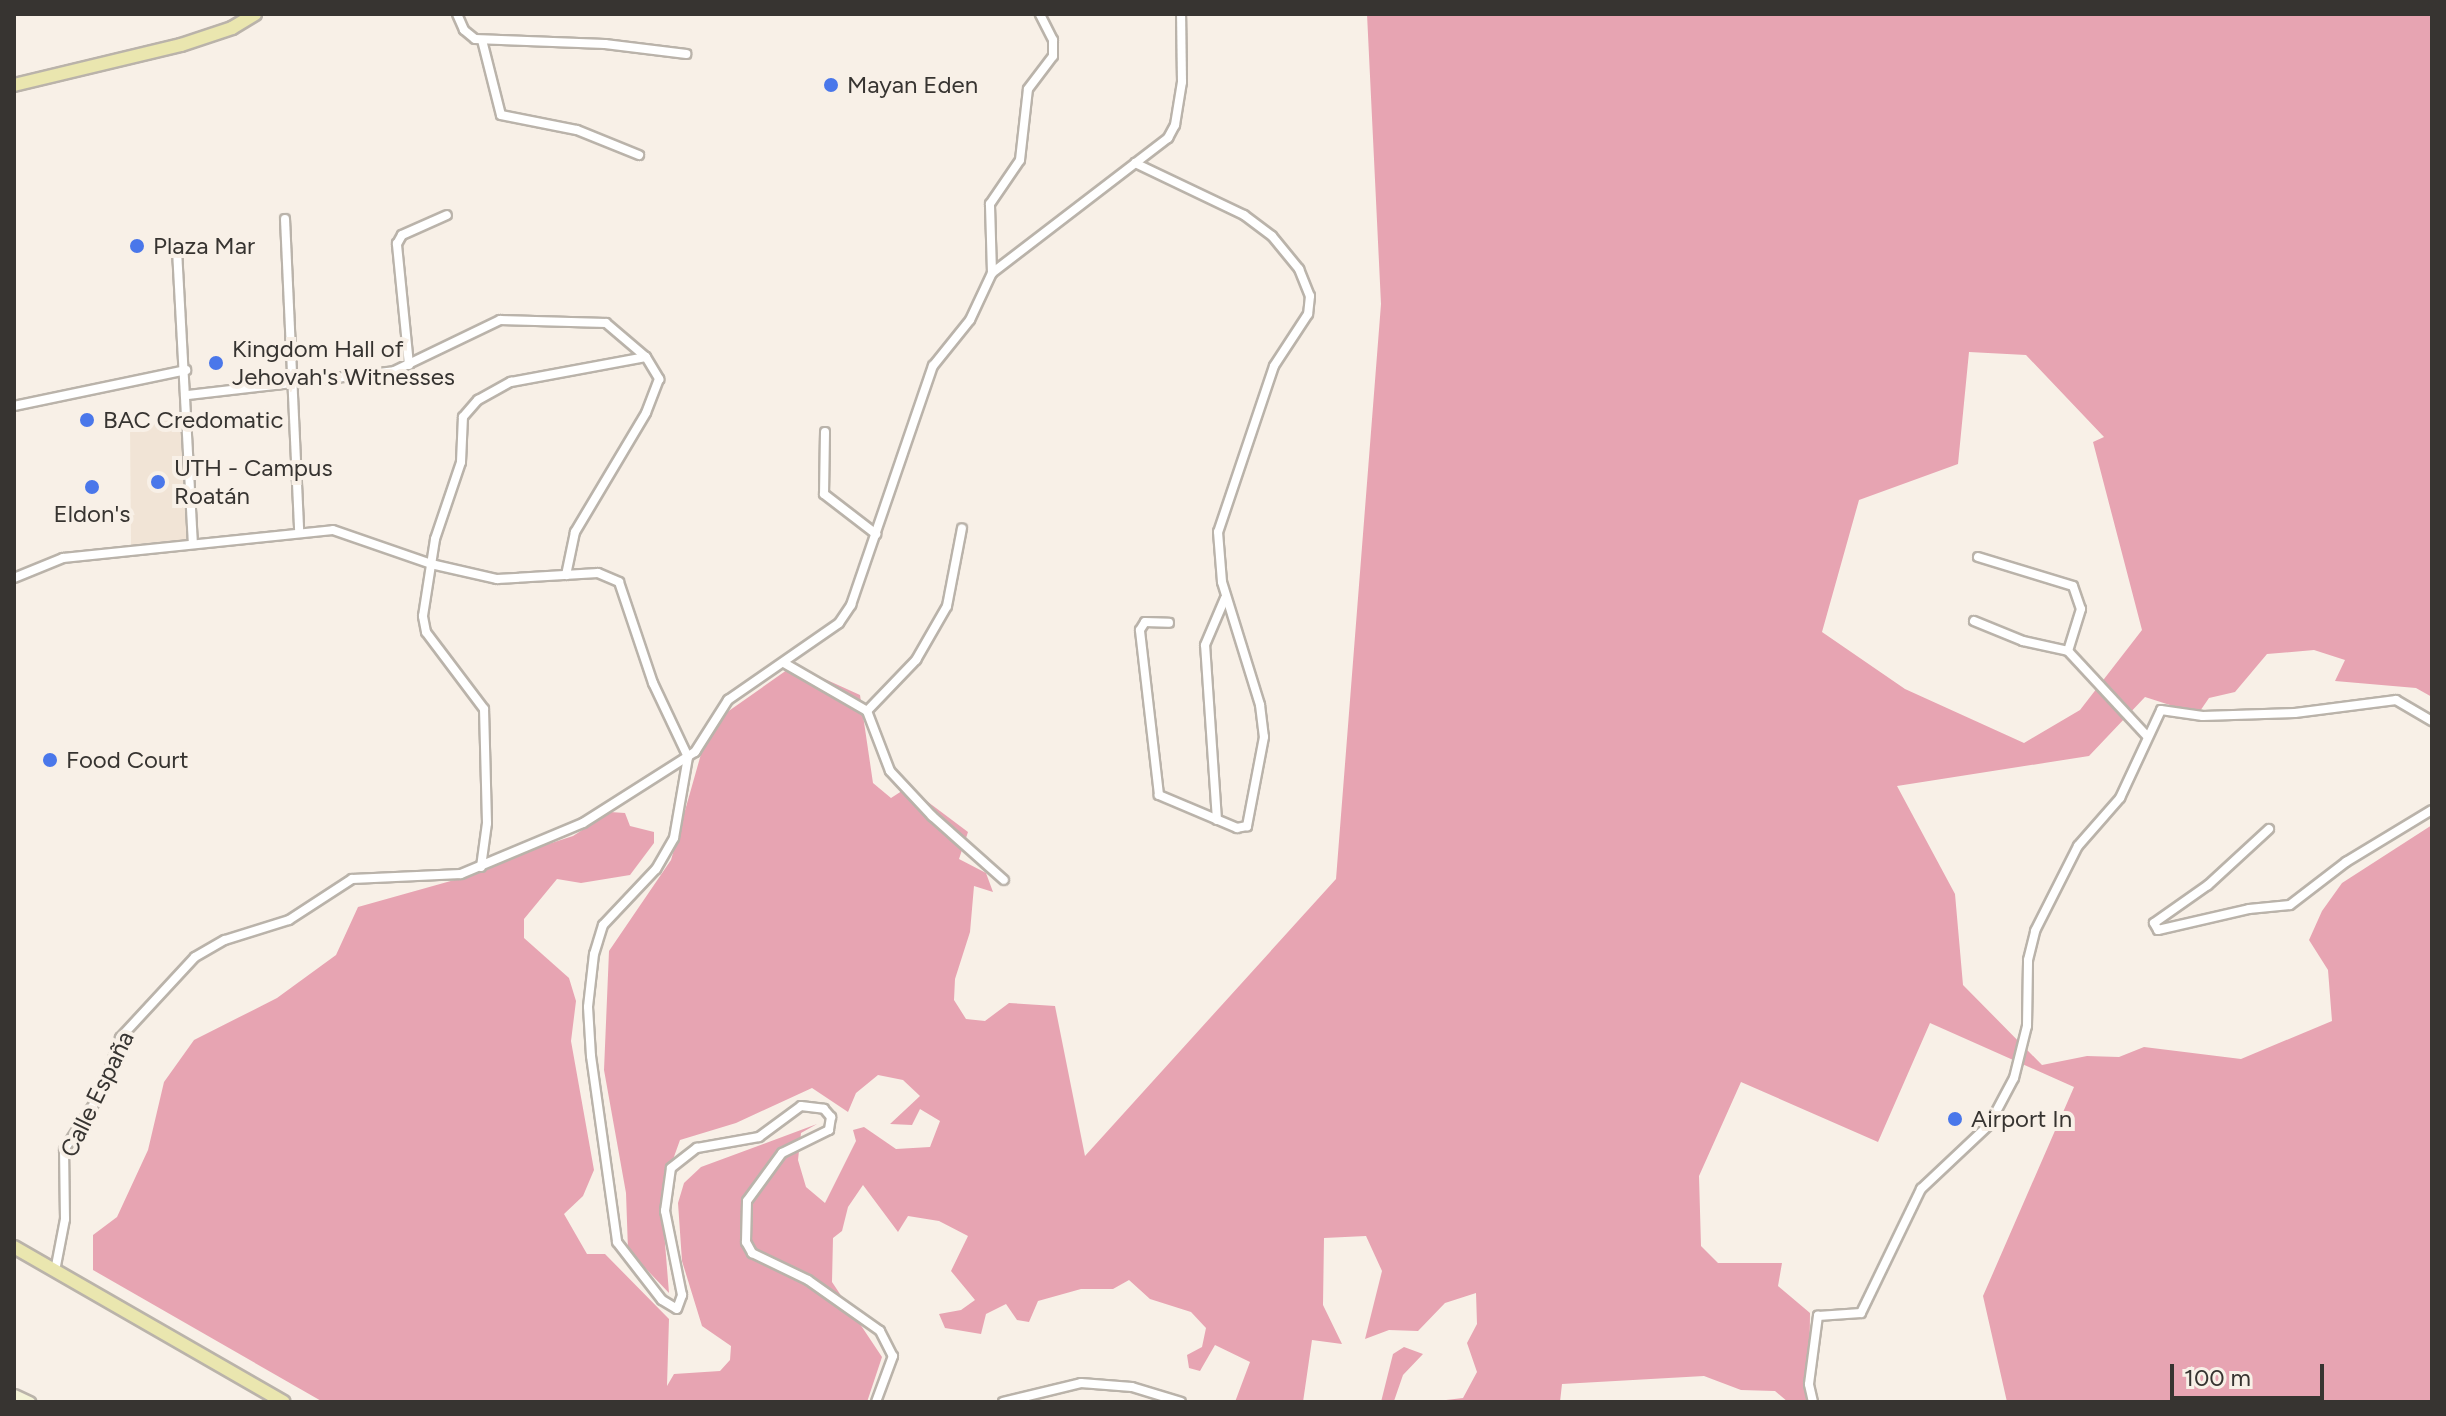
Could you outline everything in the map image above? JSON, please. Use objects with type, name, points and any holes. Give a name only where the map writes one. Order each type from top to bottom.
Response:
[{"type":"main road","points":[[14,85],[181,45],[232,28],[255,14]]},
{"type":"main road","points":[[14,1247],[284,1402]]},
{"type":"street","points":[[457,14],[464,30],[482,40],[605,44],[686,54]]},
{"type":"street","points":[[876,1402],[893,1356],[880,1331],[808,1280],[752,1253],[746,1242],[747,1201],[782,1153],[829,1130],[831,1117],[824,1109],[801,1106],[759,1137],[697,1148],[671,1168],[665,1211],[682,1295],[677,1309],[662,1300],[617,1242],[591,1056],[588,1007],[594,954],[603,925],[656,869],[674,838],[688,757],[728,700],[839,623],[876,534],[933,366],[970,320],[992,273],[990,204],[1020,160],[1028,89],[1053,56],[1053,40],[1040,14]]},
{"type":"street","points":[[992,273],[1168,138],[1178,115],[1181,14]]},
{"type":"street","points":[[482,40],[501,115],[577,130],[639,155]]},
{"type":"street","points":[[1135,163],[1244,215],[1272,236],[1299,269],[1310,296],[1308,314],[1274,366],[1218,532],[1225,597],[1260,705],[1264,737],[1247,826],[1237,828],[1159,795],[1140,636],[1145,622],[1169,623]]},
{"type":"street","points":[[409,365],[397,244],[402,235],[447,215]]},
{"type":"street","points":[[285,219],[299,531]]},
{"type":"street","points":[[177,250],[188,395],[193,543]]},
{"type":"street","points":[[188,395],[293,384],[409,365],[500,320],[606,323],[646,357],[659,379],[646,413],[575,532],[566,575]]},
{"type":"street","points":[[481,867],[487,823],[484,709],[426,632],[431,564],[461,462],[463,417],[469,408],[523,378],[646,357]]},
{"type":"street","points":[[14,406],[186,370]]},
{"type":"street","points":[[825,432],[824,494],[876,534]]},
{"type":"street","points":[[867,711],[916,660],[947,606],[962,528]]},
{"type":"street","points":[[14,578],[63,558],[299,531],[343,532],[431,564],[497,579],[598,573],[619,582],[653,683],[688,757]]},
{"type":"street","points":[[1978,557],[2073,586],[2081,609],[2068,651]]},
{"type":"street","points":[[1217,820],[1205,645],[1225,597]]},
{"type":"street","points":[[1974,621],[2023,641],[2068,651],[2146,735]]},
{"type":"street","points":[[784,663],[867,711],[890,771],[932,816],[1004,880]]},
{"type":"street","points":[[1813,1402],[1809,1384],[1818,1316],[1861,1313],[1921,1189],[1989,1125],[2014,1078],[2027,1026],[2028,960],[2035,931],[2078,846],[2120,798],[2146,735],[2161,710],[2203,716],[2295,713],[2396,700],[2432,721]]},
{"type":"street","name":"Calle España","points":[[55,1271],[65,1219],[64,1150],[103,1090],[120,1038],[195,957],[225,940],[289,920],[352,879],[461,874],[481,867],[583,823],[688,757]]},
{"type":"street","points":[[2269,829],[2208,885],[2154,923],[2158,930],[2249,909],[2290,905],[2346,862],[2432,810]]},
{"type":"street","points":[[1003,1402],[1081,1383],[1132,1387],[1181,1402]]},
{"type":"street","points":[[14,1395],[29,1402]]},
{"type":"shaded area","points":[[1367,14],[2432,14],[2432,697],[2416,688],[2335,681],[2345,660],[2314,650],[2267,654],[2235,692],[2209,698],[2198,714],[2145,697],[2089,756],[1897,786],[1955,894],[1963,985],[2042,1065],[2087,1056],[2119,1057],[2144,1047],[2241,1059],[2332,1021],[2328,970],[2309,940],[2322,911],[2342,883],[2432,825],[2432,1402],[2007,1402],[1983,1296],[2074,1087],[1930,1023],[1878,1142],[1741,1082],[1699,1176],[1701,1246],[1718,1263],[1782,1263],[1778,1286],[1810,1313],[1809,1402],[1788,1402],[1775,1391],[1741,1390],[1704,1376],[1562,1384],[1560,1402],[1429,1402],[1463,1398],[1477,1372],[1467,1343],[1477,1324],[1476,1293],[1445,1303],[1418,1331],[1389,1330],[1365,1339],[1382,1271],[1366,1236],[1324,1238],[1323,1305],[1342,1344],[1312,1340],[1303,1402],[1235,1402],[1250,1362],[1215,1345],[1200,1371],[1189,1368],[1187,1355],[1202,1347],[1206,1328],[1191,1312],[1150,1299],[1129,1280],[1113,1289],[1081,1289],[1038,1301],[1029,1322],[1017,1320],[1006,1304],[986,1314],[981,1334],[945,1328],[939,1314],[961,1310],[975,1300],[951,1271],[968,1236],[939,1221],[908,1216],[898,1232],[863,1185],[848,1207],[842,1231],[833,1238],[832,1282],[882,1357],[867,1402],[323,1402],[93,1270],[93,1235],[117,1217],[148,1150],[164,1082],[194,1040],[277,998],[336,955],[358,907],[465,877],[490,863],[573,836],[610,812],[625,813],[630,826],[654,832],[654,843],[630,875],[581,883],[557,879],[524,919],[524,938],[569,978],[576,1001],[571,1041],[594,1170],[583,1196],[564,1214],[587,1254],[605,1254],[669,1319],[667,1386],[674,1374],[720,1371],[730,1360],[731,1346],[702,1326],[682,1261],[678,1203],[684,1183],[701,1167],[817,1124],[801,1133],[798,1160],[806,1187],[825,1203],[856,1141],[853,1130],[864,1127],[896,1149],[930,1147],[940,1121],[920,1109],[912,1125],[890,1124],[920,1096],[903,1080],[878,1075],[856,1093],[848,1112],[812,1088],[736,1123],[680,1140],[661,1193],[669,1293],[628,1250],[626,1193],[604,1070],[609,951],[671,860],[703,747],[723,715],[794,665],[860,695],[873,783],[891,798],[908,787],[968,832],[959,859],[986,873],[993,892],[974,886],[970,932],[955,979],[954,1000],[966,1019],[985,1021],[1009,1003],[1055,1006],[1085,1156],[1336,879],[1381,304]],"holes":[[[1969,352],[2026,355],[2104,437],[2093,442],[2142,630],[2080,710],[2024,743],[1905,689],[1822,632],[1859,500],[1958,464]]]},
{"type":"shaded area","name":"UTH - Campus Roatán","points":[[181,419],[188,539],[131,546],[130,425]]},
{"type":"shaded area","points":[[1404,1347],[1423,1354],[1403,1375],[1394,1401],[1402,1402],[1381,1402],[1393,1354]]},
{"type":"place","name":"Mayan Eden","points":[[831,85]]},
{"type":"place","name":"Plaza Mar","points":[[137,246]]},
{"type":"place","name":"Kingdom Hall of Jehovah's Witnesses","points":[[216,363]]},
{"type":"place","name":"BAC Credomatic","points":[[87,420]]},
{"type":"place","name":"UTH - Campus Roatán","points":[[158,482]]},
{"type":"place","name":"Eldon's","points":[[92,487]]},
{"type":"place","name":"Food Court","points":[[50,760]]},
{"type":"place","name":"Airport In","points":[[1955,1119]]}]
